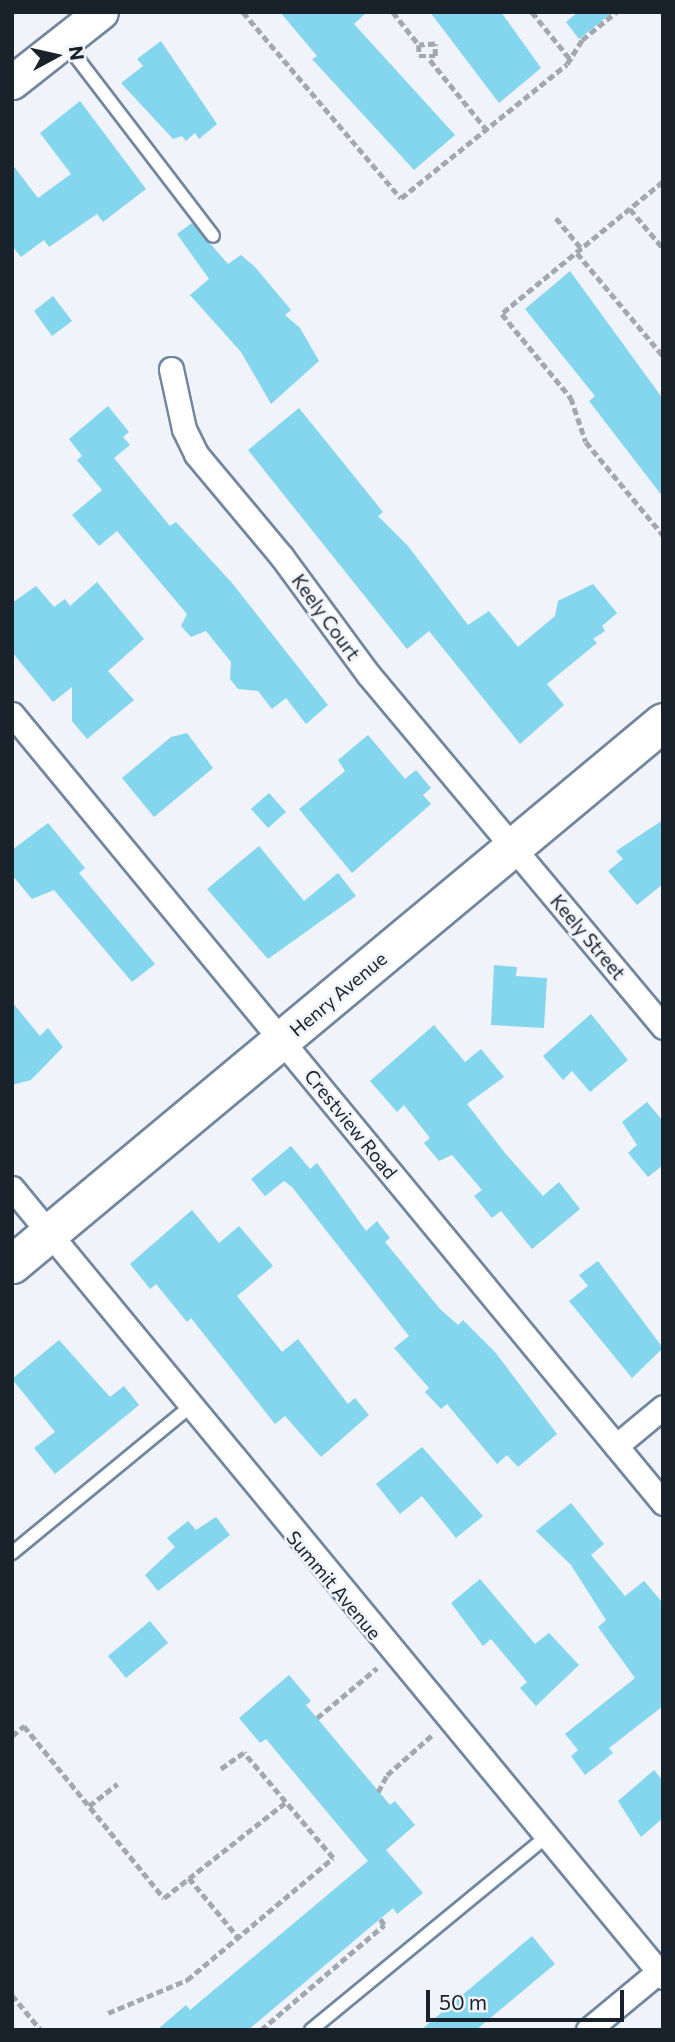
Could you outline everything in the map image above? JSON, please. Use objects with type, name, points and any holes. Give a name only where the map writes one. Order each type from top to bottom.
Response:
[{"type":"main road","points":[[12,82],[101,12]]},
{"type":"main road","name":"Henry Avenue","points":[[12,1264],[663,722]]},
{"type":"street","name":"Keely Court","points":[[172,369],[184,429],[196,454],[282,557],[368,674],[515,847]]},
{"type":"street","name":"Crestview Road","points":[[12,714],[663,1503]]},
{"type":"street","name":"Keely Street","points":[[515,847],[663,1027]]},
{"type":"street","name":"Summit Avenue","points":[[12,1188],[545,1838],[660,1974]]},
{"type":"street","points":[[616,1446],[663,1407]]},
{"type":"street","points":[[587,2030],[660,1974]]},
{"type":"lane","points":[[64,41],[213,236]]},
{"type":"lane","points":[[12,1553],[190,1407]]},
{"type":"lane","points":[[311,2030],[545,1838]]},
{"type":"path","points":[[243,12],[401,198],[570,58],[582,40],[616,12]]},
{"type":"path","points":[[393,12],[419,45],[419,56],[430,60],[486,129]]},
{"type":"path","points":[[532,12],[570,58]]},
{"type":"path","points":[[419,45],[435,44],[430,60]]},
{"type":"path","points":[[663,182],[502,314],[571,398],[586,442],[663,535]]},
{"type":"path","points":[[630,209],[663,248]]},
{"type":"path","points":[[556,218],[582,249]]},
{"type":"path","points":[[577,253],[663,356]]},
{"type":"path","points":[[317,1718],[377,1668]]},
{"type":"path","points":[[12,1735],[24,1726],[164,1898],[286,1802]]},
{"type":"path","points":[[379,1792],[387,1775],[432,1734]]},
{"type":"path","points":[[108,2013],[187,1980],[333,1858],[244,1753],[221,1769]]},
{"type":"path","points":[[89,1806],[117,1784]]},
{"type":"path","points":[[189,1878],[239,1937]]},
{"type":"path","points":[[261,2030],[384,1925],[380,1919]]},
{"type":"path","points":[[12,1994],[41,2030]]},
{"type":"building","points":[[280,12],[367,12],[354,24],[455,135],[414,170],[312,59],[317,56]]},
{"type":"building","points":[[430,12],[501,12],[541,68],[499,103]]},
{"type":"building","points":[[578,12],[613,12],[579,39],[566,22]]},
{"type":"building","points":[[161,41],[217,124],[199,139],[195,133],[186,141],[182,136],[173,139],[121,83],[143,66],[137,59]]},
{"type":"building","points":[[80,101],[146,189],[103,222],[97,214],[49,247],[44,240],[21,257],[12,246],[12,164],[38,198],[71,174],[40,133]]},
{"type":"building","points":[[192,223],[228,264],[241,255],[255,267],[291,310],[285,315],[300,328],[319,361],[271,404],[241,352],[190,295],[209,279],[177,234]]},
{"type":"building","points":[[570,271],[663,399],[663,497],[589,401],[595,396],[525,309]]},
{"type":"building","points":[[53,296],[72,321],[52,336],[34,311]]},
{"type":"building","points":[[108,406],[129,432],[123,437],[130,445],[114,458],[170,526],[176,522],[232,583],[328,705],[306,724],[286,698],[272,709],[258,691],[238,689],[230,679],[231,662],[206,631],[191,637],[181,626],[187,614],[117,531],[99,546],[72,515],[102,490],[77,460],[82,456],[69,439]]},
{"type":"building","points":[[299,408],[383,512],[378,516],[408,546],[468,625],[489,611],[518,647],[555,616],[558,601],[593,584],[617,613],[602,626],[605,631],[593,639],[597,643],[547,684],[564,705],[520,744],[429,631],[407,649],[248,450]]},
{"type":"building","points":[[97,582],[144,639],[108,671],[134,700],[87,739],[72,721],[72,687],[53,702],[12,652],[12,603],[36,586],[54,607],[65,599],[70,606]]},
{"type":"building","points":[[187,733],[213,768],[154,817],[122,778],[171,737]]},
{"type":"building","points":[[368,735],[405,779],[416,770],[431,788],[423,795],[431,804],[352,873],[299,809],[345,771],[338,760]]},
{"type":"building","points":[[269,793],[286,812],[268,828],[251,809]]},
{"type":"building","points":[[663,820],[663,884],[637,905],[608,871],[623,859],[616,851]]},
{"type":"building","points":[[48,823],[85,868],[79,873],[155,964],[132,982],[54,890],[32,899],[12,875],[12,850]]},
{"type":"building","points":[[259,846],[304,901],[338,873],[356,896],[268,959],[207,889]]},
{"type":"building","points":[[494,965],[517,967],[516,976],[547,978],[544,1028],[491,1025]]},
{"type":"building","points":[[12,1002],[40,1036],[48,1028],[63,1047],[31,1080],[12,1085]]},
{"type":"building","points":[[591,1014],[628,1060],[590,1092],[572,1071],[563,1080],[543,1056]]},
{"type":"building","points":[[434,1025],[465,1062],[481,1049],[504,1077],[467,1104],[505,1153],[543,1196],[559,1182],[580,1209],[532,1249],[501,1211],[492,1218],[474,1196],[482,1190],[452,1155],[439,1161],[424,1143],[430,1138],[404,1105],[397,1112],[370,1081]]},
{"type":"building","points":[[647,1102],[663,1121],[663,1165],[648,1177],[628,1153],[637,1145],[622,1122]]},
{"type":"building","points":[[291,1146],[310,1169],[317,1163],[366,1231],[377,1221],[390,1238],[385,1242],[440,1309],[458,1325],[463,1320],[495,1352],[557,1434],[518,1467],[507,1455],[497,1464],[447,1404],[441,1409],[425,1392],[429,1388],[394,1348],[409,1336],[292,1187],[284,1181],[265,1196],[251,1179]]},
{"type":"building","points":[[192,1210],[219,1243],[239,1226],[273,1266],[237,1296],[282,1352],[298,1339],[348,1404],[355,1398],[369,1415],[321,1457],[285,1416],[275,1424],[191,1318],[187,1322],[156,1284],[150,1289],[130,1264]]},
{"type":"building","points":[[598,1261],[663,1348],[632,1378],[569,1301],[588,1286],[579,1275]]},
{"type":"building","points":[[59,1340],[110,1397],[124,1386],[139,1405],[55,1474],[34,1448],[55,1432],[12,1379]]},
{"type":"building","points":[[422,1447],[483,1516],[456,1538],[422,1496],[400,1514],[376,1484]]},
{"type":"building","points":[[571,1503],[604,1544],[591,1555],[625,1596],[644,1581],[663,1603],[663,1706],[609,1748],[613,1753],[585,1775],[571,1756],[578,1750],[565,1734],[635,1678],[598,1627],[606,1620],[571,1565],[536,1531]]},
{"type":"building","points":[[216,1517],[230,1535],[158,1591],[145,1575],[175,1547],[167,1538],[188,1521],[196,1530]]},
{"type":"building","points":[[480,1579],[535,1644],[549,1633],[579,1665],[536,1706],[520,1688],[527,1682],[491,1639],[483,1646],[451,1603]]},
{"type":"building","points":[[150,1621],[168,1643],[126,1678],[108,1656]]},
{"type":"building","points":[[289,1675],[311,1701],[306,1705],[390,1805],[395,1801],[415,1825],[386,1850],[423,1893],[397,1914],[393,1908],[248,2030],[157,2030],[186,2005],[190,2010],[368,1861],[266,1739],[260,1743],[239,1718]]},
{"type":"building","points":[[654,1770],[663,1781],[663,1818],[641,1837],[618,1801]]},
{"type":"building","points":[[532,1936],[555,1964],[476,2030],[421,2030]]}]
